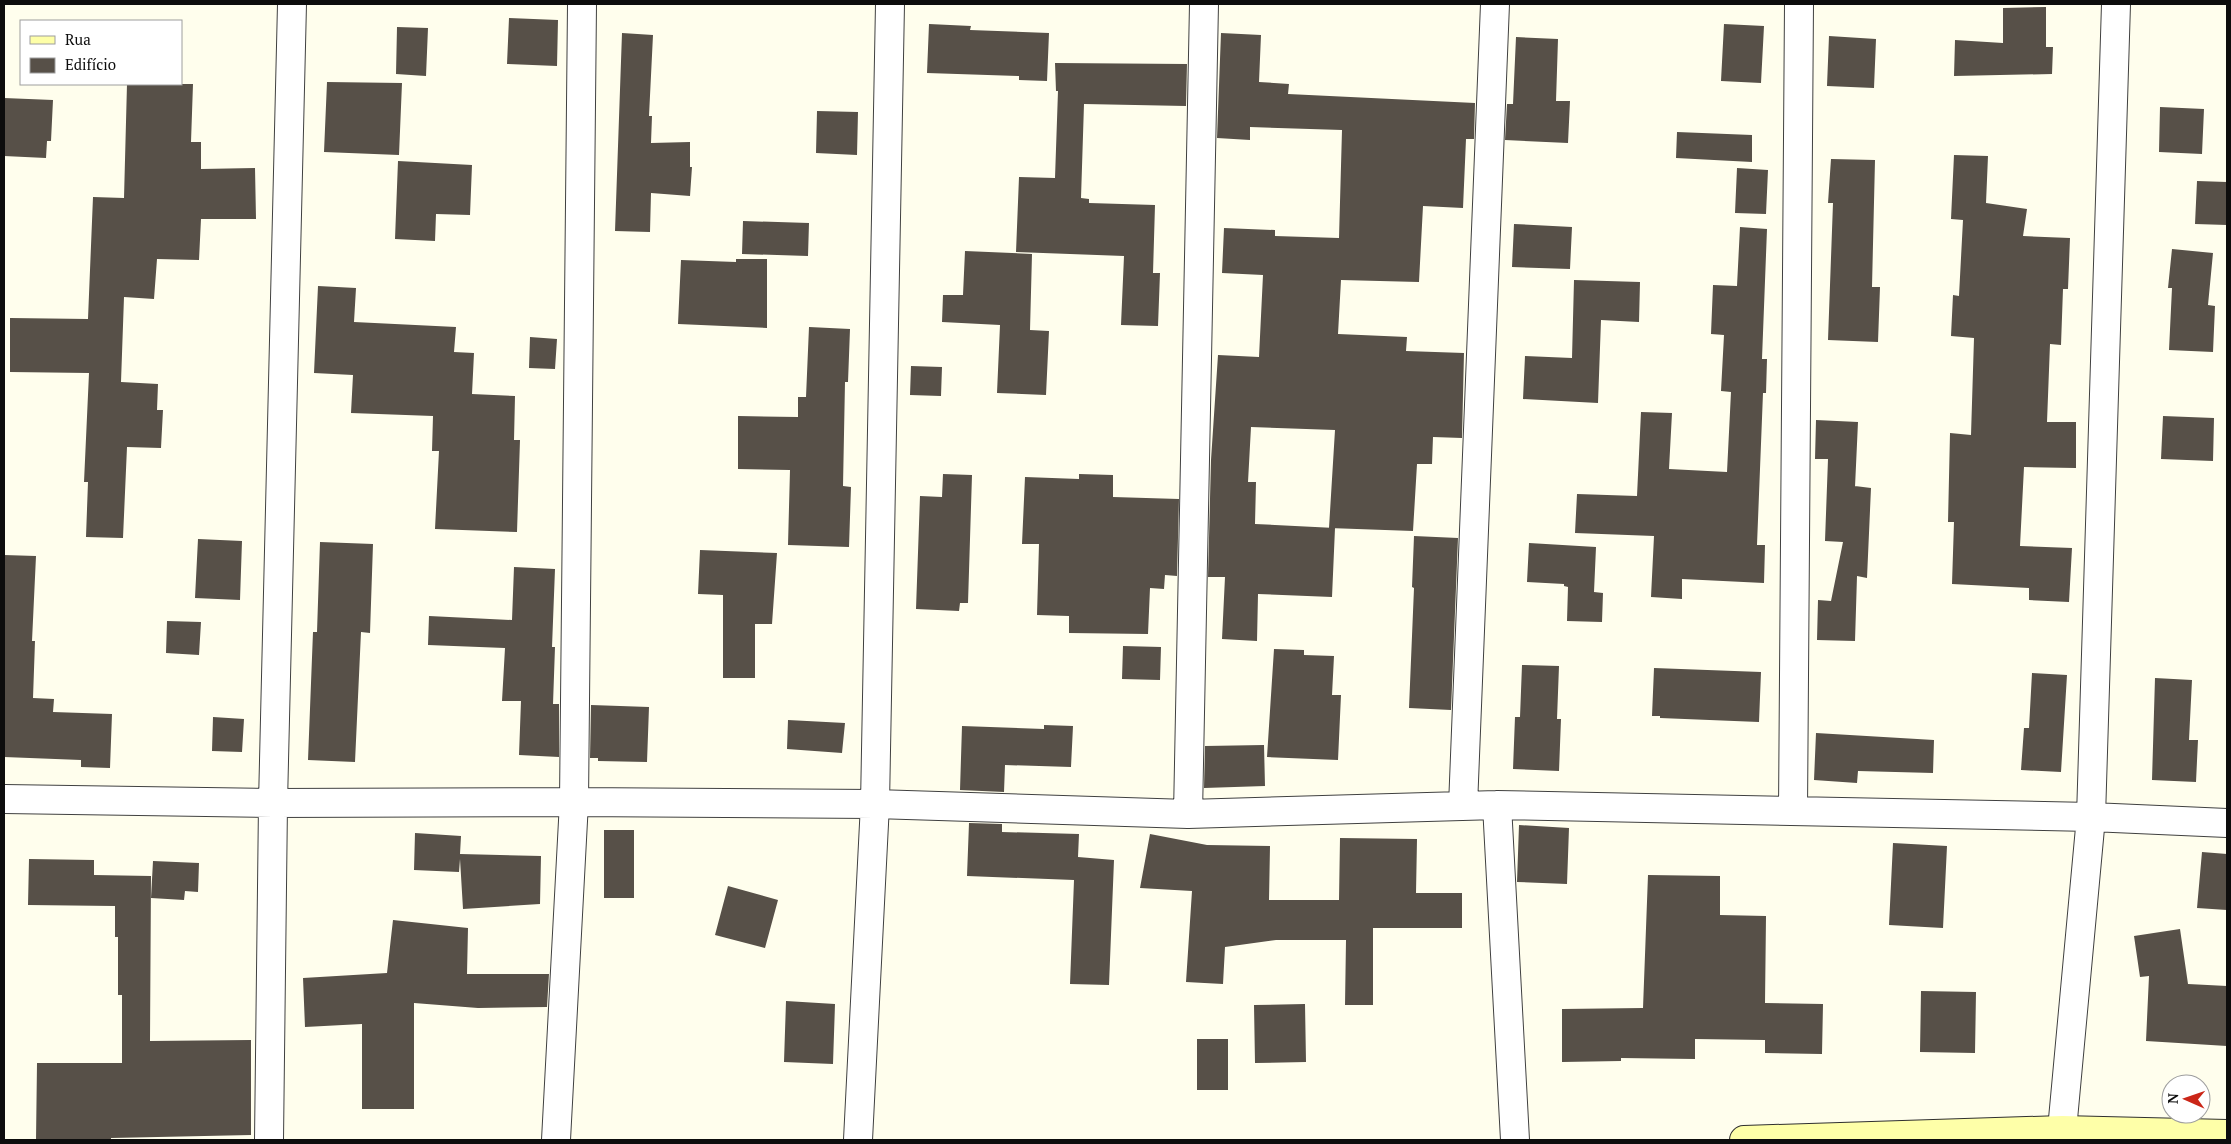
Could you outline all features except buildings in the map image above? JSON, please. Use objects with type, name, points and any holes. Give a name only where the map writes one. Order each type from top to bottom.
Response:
[{"type":"main road","points":[[1744,1140],[2062,1130],[2136,1136],[2227,1134]]},
{"type":"street","points":[[269,1140],[272,803],[292,4]]},
{"type":"street","points":[[556,1140],[574,802],[582,4]]},
{"type":"street","points":[[858,1140],[876,804],[890,4]]},
{"type":"street","points":[[1188,814],[1204,4]]},
{"type":"street","points":[[1463,806],[1495,4]]},
{"type":"street","points":[[1793,810],[1799,4]]},
{"type":"street","points":[[2062,1130],[2091,817],[2116,4]]},
{"type":"street","points":[[4,799],[272,803],[876,804],[1188,814],[1497,805],[2091,817],[2227,823]]},
{"type":"street","points":[[1497,805],[1515,1140]]}]
